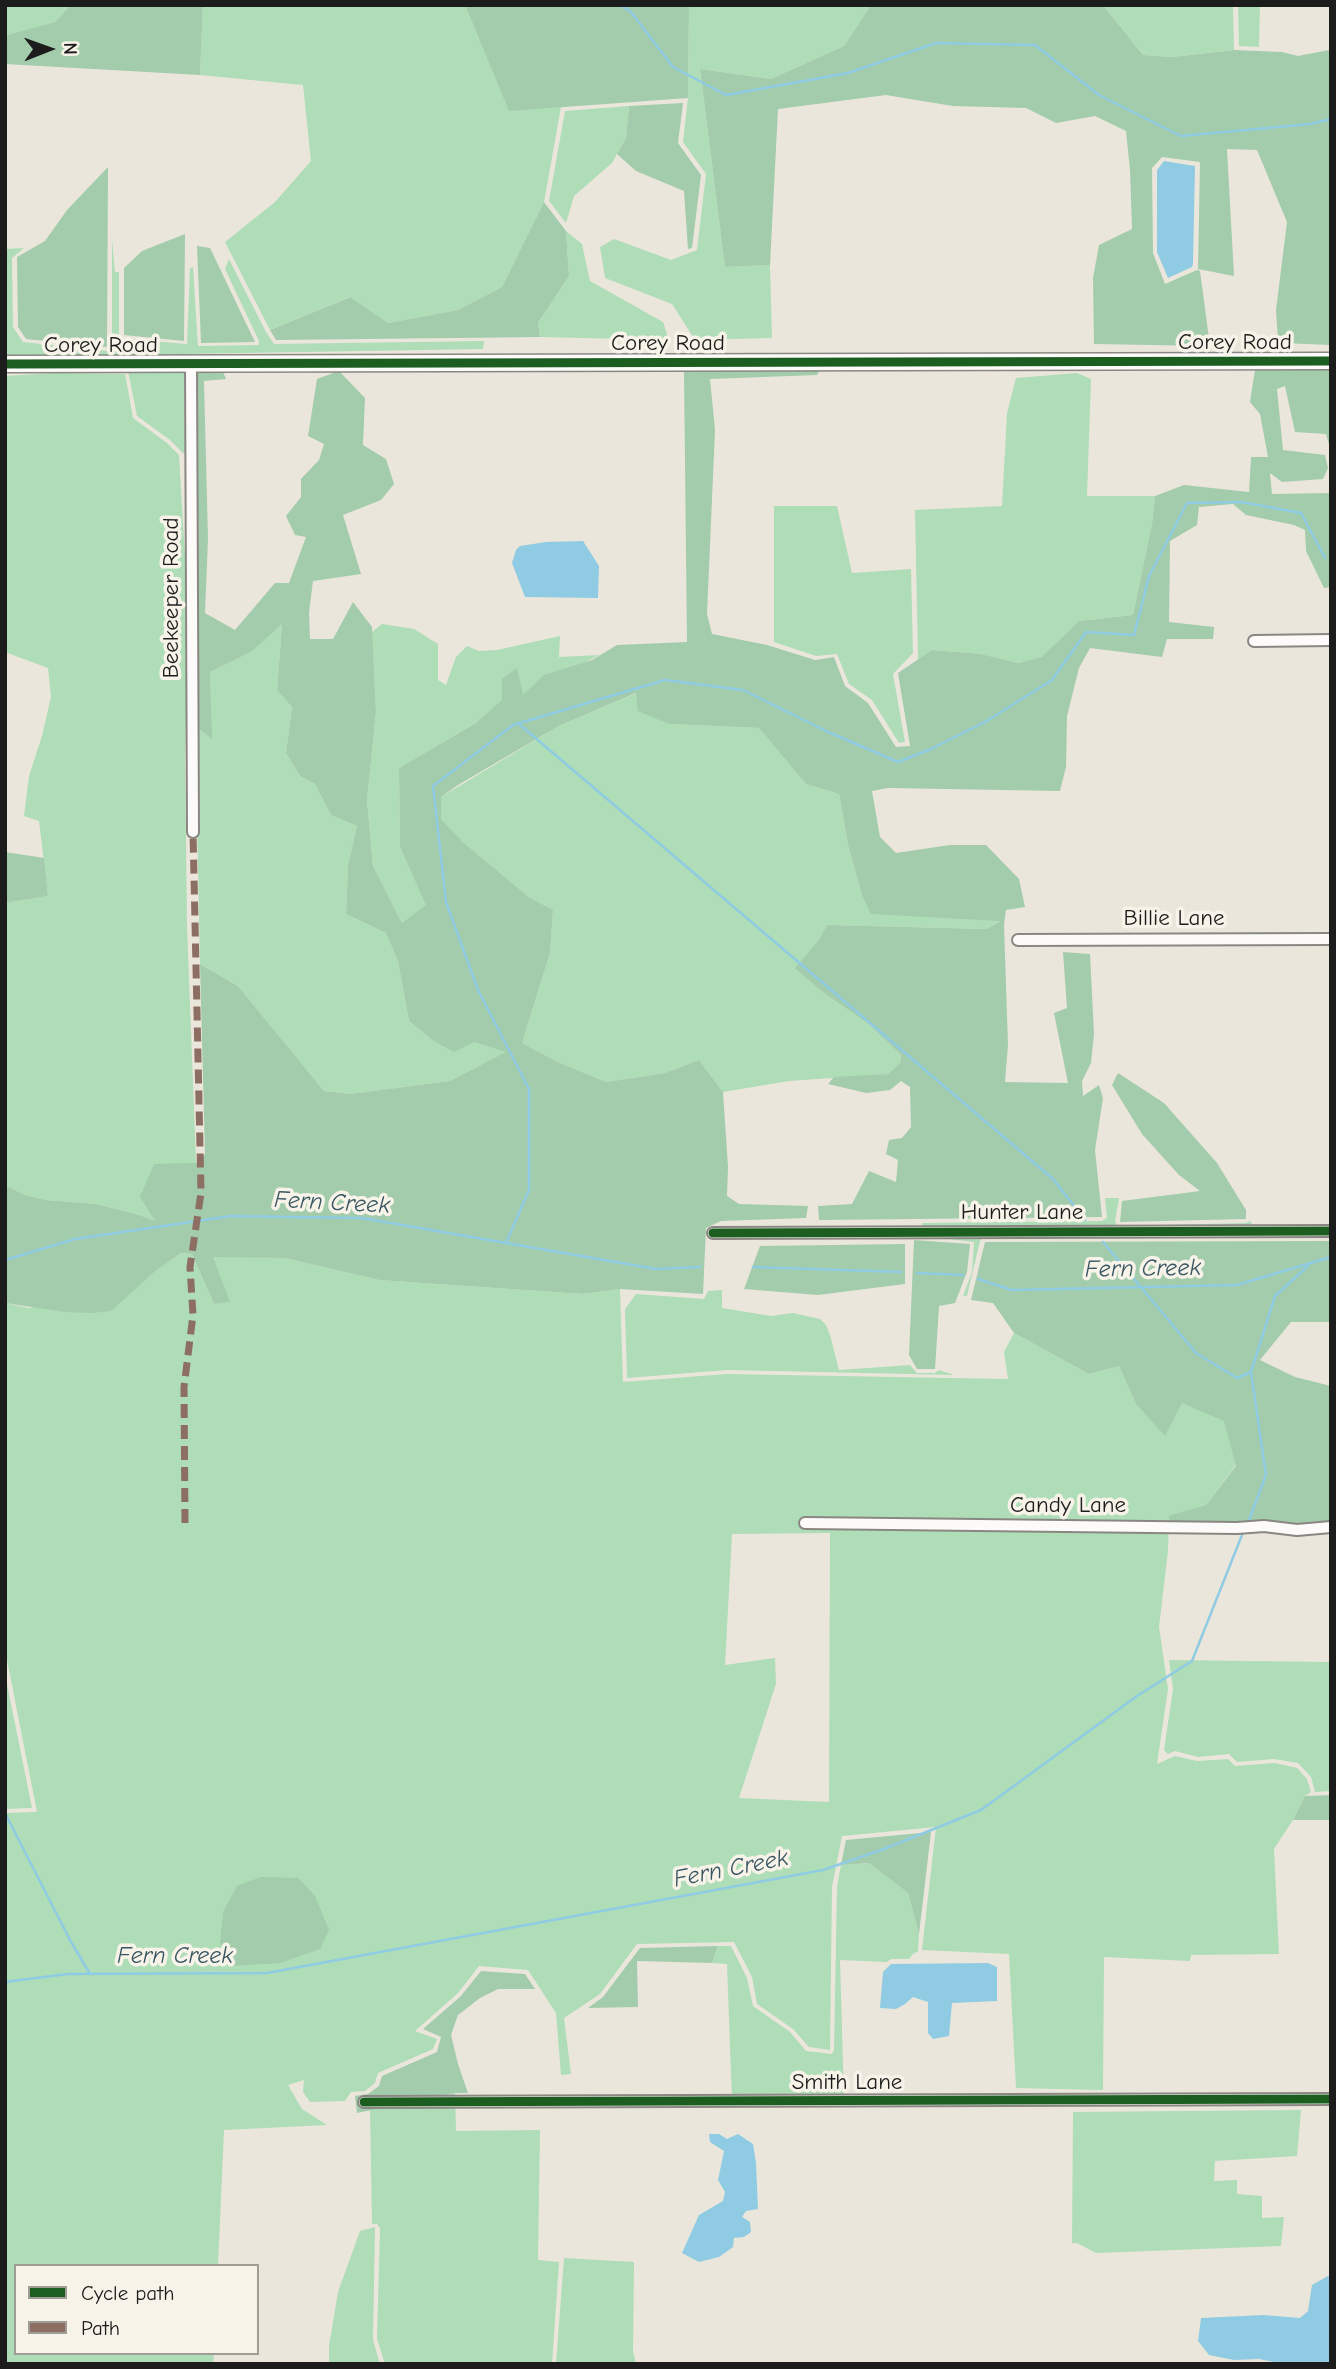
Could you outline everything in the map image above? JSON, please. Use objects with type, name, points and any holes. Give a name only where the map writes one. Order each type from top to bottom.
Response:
[{"type":"street","name":"Corey Road","points":[[5,365],[1331,360]]},
{"type":"street","name":"Beekeeper Road","points":[[191,364],[193,832]]},
{"type":"street","points":[[1254,640],[1331,640]]},
{"type":"street","name":"Billie Lane","points":[[1018,940],[1331,939]]},
{"type":"street","name":"Hunter Lane","points":[[713,1233],[1331,1231]]},
{"type":"street","name":"Candy Lane","points":[[805,1523],[1237,1528],[1264,1526],[1297,1530],[1331,1527]]},
{"type":"street","name":"Smith Lane","points":[[364,2102],[1331,2099]]},
{"type":"green space","points":[[5,5],[71,5],[55,22],[5,37]]},
{"type":"green space","points":[[71,5],[203,5],[200,75],[5,64],[5,37],[55,22]]},
{"type":"green space","points":[[203,5],[465,5],[509,110],[561,107],[544,202],[502,287],[458,310],[388,323],[349,297],[270,330],[225,242],[275,202],[311,161],[303,85],[200,75]]},
{"type":"green space","points":[[465,5],[689,5],[688,98],[509,111]]},
{"type":"green space","points":[[689,5],[871,5],[844,46],[771,79],[700,69],[725,267],[770,265],[772,338],[695,340],[672,304],[605,278],[600,247],[614,239],[671,260],[697,250],[706,174],[683,142],[688,98]]},
{"type":"green space","points":[[871,5],[1103,5],[1143,55],[1172,57],[1234,50],[1282,52],[1298,56],[1329,50],[1331,5],[1331,345],[1281,343],[1278,340],[1276,310],[1287,222],[1257,150],[1227,149],[1234,276],[1198,269],[1200,162],[1162,157],[1152,168],[1153,253],[1165,284],[1200,271],[1210,346],[1094,344],[1093,278],[1099,245],[1132,229],[1126,131],[1095,116],[1056,123],[1026,108],[953,106],[886,95],[778,109],[770,265],[725,267],[700,69],[771,79],[844,46]]},
{"type":"green space","points":[[1103,5],[1233,5],[1234,50],[1172,57],[1143,55]]},
{"type":"green space","points":[[1238,5],[1260,5],[1259,47],[1239,46]]},
{"type":"green space","points":[[683,103],[678,143],[701,175],[692,248],[688,249],[684,191],[636,171],[617,154],[626,138],[629,106]]},
{"type":"green space","points":[[629,106],[626,138],[612,163],[574,196],[566,223],[549,201],[565,111]]},
{"type":"green space","points":[[108,167],[107,347],[26,339],[18,327],[17,257],[45,241],[67,210]]},
{"type":"green space","points":[[544,202],[566,231],[569,276],[538,323],[540,337],[276,340],[270,330],[350,297],[388,323],[458,310],[502,287]]},
{"type":"green space","points":[[566,231],[582,244],[590,281],[663,322],[669,340],[540,337],[538,323],[569,276]]},
{"type":"green space","points":[[185,234],[184,341],[124,335],[124,268],[142,251]]},
{"type":"green space","points":[[112,240],[115,272],[119,272],[119,335],[124,339],[187,344],[190,268],[193,267],[198,346],[259,345],[225,269],[229,259],[274,344],[484,341],[483,349],[184,354],[184,359],[5,360],[5,249],[24,248],[12,258],[13,327],[23,342],[108,351],[112,347]]},
{"type":"green space","points":[[197,246],[210,248],[255,342],[201,343]]},
{"type":"green space","points":[[1273,364],[1331,367],[1331,451],[1326,434],[1295,432],[1285,386],[1277,389],[1283,450],[1325,455],[1328,468],[1323,479],[1282,482],[1270,473],[1272,494],[1331,493],[1331,587],[1324,588],[1306,551],[1305,530],[1294,525],[1246,515],[1233,504],[1199,507],[1197,525],[1170,541],[1169,622],[1214,627],[1213,639],[1167,639],[1162,657],[1090,648],[1079,668],[1067,716],[1066,767],[1060,791],[888,788],[872,791],[880,837],[896,853],[950,845],[986,845],[1019,879],[1025,907],[1006,910],[1004,925],[1008,1045],[1005,1082],[1068,1083],[1054,1013],[1067,1008],[1063,952],[1090,954],[1094,1034],[1091,1063],[1082,1081],[1083,1096],[1099,1085],[1103,1098],[1095,1150],[1102,1217],[819,1220],[818,1206],[852,1204],[869,1171],[896,1182],[898,1160],[886,1154],[889,1140],[902,1138],[911,1127],[910,1087],[901,1081],[890,1090],[866,1093],[828,1084],[834,1077],[888,1074],[900,1063],[901,1055],[870,1025],[821,991],[795,968],[818,941],[827,925],[987,929],[1000,921],[871,914],[862,895],[848,845],[839,794],[806,784],[759,728],[669,724],[638,711],[636,693],[559,726],[458,785],[441,797],[441,819],[464,843],[529,897],[553,910],[550,953],[522,1043],[606,1082],[665,1073],[699,1060],[723,1092],[728,1167],[727,1196],[739,1204],[808,1206],[806,1218],[721,1221],[706,1228],[703,1294],[620,1289],[583,1294],[379,1280],[285,1258],[213,1257],[230,1302],[214,1304],[192,1254],[181,1253],[153,1273],[111,1311],[65,1312],[5,1303],[5,1185],[25,1195],[46,1200],[97,1204],[155,1221],[140,1197],[154,1164],[196,1163],[205,1154],[200,964],[238,986],[324,1091],[350,1094],[450,1081],[506,1052],[474,1042],[454,1052],[432,1040],[409,1021],[398,962],[386,933],[346,914],[348,865],[357,826],[331,815],[315,784],[300,776],[286,753],[292,707],[277,690],[282,624],[251,652],[210,672],[212,739],[195,726],[194,372],[223,372],[226,379],[204,381],[208,539],[205,613],[235,630],[275,583],[289,583],[306,537],[295,535],[286,516],[301,497],[301,479],[319,460],[324,444],[308,436],[317,379],[339,371],[365,398],[363,445],[386,459],[394,484],[381,500],[343,515],[361,574],[313,581],[309,613],[310,639],[333,639],[353,602],[372,627],[376,712],[367,800],[373,866],[402,923],[426,905],[400,847],[399,768],[476,723],[502,700],[502,678],[517,668],[523,695],[544,675],[592,660],[617,645],[687,642],[684,372],[822,367],[817,375],[710,379],[715,430],[707,614],[712,634],[767,645],[815,660],[834,657],[845,686],[868,703],[896,747],[910,746],[898,673],[932,650],[981,654],[1019,663],[1042,657],[1079,621],[1133,615],[1152,524],[1155,496],[1184,485],[1249,492],[1251,457],[1268,457],[1260,414],[1250,402],[1255,370]]},
{"type":"green space","points":[[184,369],[183,453],[137,416],[128,371]]},
{"type":"green space","points":[[55,373],[125,374],[133,418],[179,455],[188,608],[185,760],[187,925],[196,1163],[156,1222],[97,1204],[46,1200],[25,1195],[5,1185],[5,903],[48,896],[39,821],[24,816],[29,776],[51,697],[48,668],[5,652],[5,376]]},
{"type":"green space","points":[[1077,373],[1091,379],[1087,496],[1155,496],[1152,524],[1133,615],[1079,621],[1042,658],[1019,663],[981,654],[932,650],[918,660],[915,510],[1002,506],[1007,413],[1016,378]]},
{"type":"green space","points":[[774,506],[837,506],[852,573],[911,569],[913,653],[893,674],[905,742],[899,743],[872,700],[849,684],[837,654],[816,656],[774,642]]},
{"type":"green space","points":[[282,623],[277,690],[292,707],[286,753],[300,776],[315,784],[331,815],[357,826],[348,865],[346,914],[386,933],[398,962],[409,1021],[432,1040],[474,1042],[507,1052],[450,1081],[350,1094],[324,1091],[238,986],[200,964],[195,726],[211,738],[210,672],[251,652]]},
{"type":"green space","points":[[382,624],[414,629],[438,644],[438,680],[446,685],[456,657],[467,646],[479,651],[497,650],[560,636],[559,657],[599,655],[522,696],[516,669],[502,678],[503,700],[476,723],[399,768],[400,847],[427,906],[402,923],[373,866],[367,800],[376,712],[372,632]]},
{"type":"green space","points":[[637,693],[669,724],[759,728],[806,784],[839,794],[848,845],[862,895],[950,917],[1001,920],[987,929],[827,925],[796,968],[821,991],[870,1025],[901,1055],[900,1063],[888,1074],[789,1081],[723,1092],[699,1060],[665,1073],[606,1082],[522,1043],[550,953],[553,910],[529,897],[464,843],[441,819],[441,797],[559,726]]},
{"type":"green space","points":[[5,852],[44,858],[48,896],[5,903]]},
{"type":"green space","points":[[1118,1073],[1164,1103],[1217,1163],[1246,1210],[1246,1219],[1120,1222],[1122,1201],[1200,1191],[1179,1175],[1142,1134],[1112,1085]]},
{"type":"green space","points":[[1105,1198],[1119,1198],[1115,1222],[1118,1226],[1250,1221],[1261,1237],[983,1238],[967,1296],[963,1296],[972,1272],[974,1242],[922,1236],[922,1223],[1102,1221],[1107,1218]]},
{"type":"green space","points":[[914,1240],[970,1244],[967,1272],[955,1303],[939,1306],[935,1369],[917,1369],[909,1355]]},
{"type":"green space","points":[[1331,1241],[1331,1322],[1291,1322],[1260,1360],[1295,1377],[1331,1386],[1331,1527],[1169,1527],[1169,1516],[1206,1505],[1236,1466],[1224,1421],[1182,1403],[1165,1436],[1136,1404],[1119,1366],[1089,1374],[1014,1333],[993,1303],[971,1300],[985,1242]]},
{"type":"green space","points":[[905,1244],[905,1284],[818,1295],[744,1289],[760,1246]]},
{"type":"green space","points":[[181,1253],[192,1254],[214,1304],[229,1301],[212,1256],[285,1258],[379,1280],[583,1294],[620,1289],[623,1382],[727,1374],[1008,1379],[1004,1352],[1014,1333],[1089,1374],[1119,1366],[1136,1404],[1165,1435],[1182,1402],[1225,1421],[1236,1465],[1206,1505],[1169,1517],[1159,1627],[1168,1689],[1157,1764],[1175,1756],[1197,1761],[1228,1759],[1235,1766],[1275,1763],[1297,1768],[1307,1779],[1311,1792],[1305,1796],[1274,1849],[1279,1954],[1191,1955],[1190,1961],[1104,1957],[1103,2090],[1016,2088],[1009,1954],[922,1950],[936,1827],[842,1836],[832,1887],[830,2050],[809,2047],[793,2029],[757,2004],[752,1977],[734,1942],[637,1944],[600,1994],[564,2018],[571,2074],[561,2075],[556,2013],[528,1970],[479,1966],[458,1993],[415,2031],[437,2039],[433,2049],[378,2073],[375,2083],[365,2091],[351,2092],[345,2101],[310,2102],[303,2092],[304,2080],[288,2085],[302,2109],[327,2125],[224,2130],[218,2264],[14,2264],[14,2355],[214,2355],[213,2364],[5,2364],[5,1813],[37,1812],[5,1650],[5,1303],[29,1308],[153,1273]],"holes":[[[830,1533],[829,1802],[739,1798],[776,1684],[775,1658],[725,1665],[732,1534]]]},
{"type":"green space","points":[[722,1290],[722,1308],[771,1316],[793,1313],[820,1319],[830,1335],[839,1370],[910,1365],[917,1373],[935,1373],[939,1370],[954,1375],[727,1370],[627,1378],[625,1309],[636,1294],[704,1299],[708,1291]]},
{"type":"green space","points":[[1169,1660],[1331,1662],[1331,1791],[1315,1792],[1311,1777],[1298,1763],[1274,1759],[1237,1762],[1229,1754],[1198,1757],[1175,1751],[1168,1754],[1164,1750],[1173,1689]]},
{"type":"green space","points":[[5,1674],[32,1808],[5,1809]]},
{"type":"green space","points":[[1331,1795],[1331,1820],[1293,1820],[1305,1796]]},
{"type":"green space","points":[[931,1832],[919,1934],[908,1893],[869,1863],[841,1865],[846,1840]]},
{"type":"green space","points":[[869,1863],[908,1893],[919,1934],[918,1952],[909,1959],[891,1959],[887,1962],[840,1960],[844,2101],[732,2101],[727,1964],[712,1963],[718,1946],[731,1946],[747,1978],[753,2006],[790,2032],[806,2051],[832,2054],[837,1887],[841,1865]]},
{"type":"green space","points":[[261,1877],[298,1878],[315,1896],[329,1930],[320,1949],[280,1963],[231,1966],[220,1943],[223,1912],[237,1886]]},
{"type":"green space","points":[[718,1946],[712,1963],[637,1961],[638,2007],[588,2008],[603,1997],[640,1948]]},
{"type":"green space","points":[[481,1971],[525,1974],[535,1989],[498,1989],[480,1998],[458,2015],[451,2035],[468,2093],[455,2093],[357,2113],[355,2096],[368,2094],[379,2086],[382,2076],[437,2052],[441,2037],[423,2029],[461,1996]]},
{"type":"green space","points":[[455,2093],[456,2131],[540,2130],[538,2260],[559,2262],[552,2364],[385,2364],[377,2339],[380,2228],[377,2224],[372,2224],[370,2110]]},
{"type":"green space","points":[[1301,2110],[1297,2156],[1215,2161],[1214,2181],[1237,2180],[1237,2194],[1262,2196],[1262,2218],[1284,2217],[1281,2246],[1096,2253],[1072,2243],[1073,2112]]},
{"type":"green space","points":[[375,2227],[373,2340],[380,2364],[329,2364],[329,2346],[338,2292],[360,2231]]},
{"type":"green space","points":[[564,2258],[634,2262],[633,2351],[636,2364],[556,2364]]},
{"type":"water","points":[[1164,161],[1195,166],[1193,264],[1192,267],[1168,278],[1157,252],[1157,170]]},
{"type":"water","points":[[583,541],[599,566],[598,598],[525,597],[512,563],[520,546]]},
{"type":"water","points":[[988,1963],[997,1967],[997,2001],[952,2003],[949,2036],[933,2039],[928,2033],[928,2002],[913,1997],[896,2009],[880,2008],[883,1972],[891,1964]]},
{"type":"water","points":[[709,2134],[719,2134],[727,2139],[738,2134],[753,2144],[758,2209],[746,2211],[742,2217],[750,2222],[751,2232],[744,2237],[734,2238],[733,2247],[719,2257],[699,2262],[682,2253],[699,2215],[723,2201],[725,2192],[718,2180],[724,2151],[710,2142]]},
{"type":"water","points":[[1328,2276],[1331,2278],[1331,2364],[1234,2360],[1209,2355],[1198,2341],[1201,2318],[1263,2315],[1300,2318],[1308,2311],[1312,2285]]},
{"type":"waterway","points":[[620,5],[631,12],[673,67],[726,95],[848,73],[936,43],[1035,45],[1099,95],[1181,136],[1310,124],[1331,119]]},
{"type":"waterway","points":[[506,1243],[529,1190],[529,1089],[478,990],[446,902],[433,786],[513,725],[665,680],[743,690],[826,731],[898,762],[985,722],[1052,680],[1086,632],[1134,635],[1149,576],[1187,503],[1241,502],[1301,513],[1325,558]]},
{"type":"waterway","points":[[519,724],[1053,1179],[1085,1220]]},
{"type":"waterway","name":"Fern Creek","points":[[5,1260],[75,1239],[231,1216],[362,1218],[656,1269],[700,1267]]},
{"type":"waterway","points":[[1103,1242],[1196,1353],[1237,1378],[1251,1372]]},
{"type":"waterway","name":"Fern Creek","points":[[978,1279],[1012,1290],[1237,1285],[1331,1257]]},
{"type":"waterway","name":"Fern Creek","points":[[1249,1520],[1266,1475],[1251,1372],[1275,1296],[1308,1266]]},
{"type":"waterway","name":"Fern Creek","points":[[753,1267],[901,1272]]},
{"type":"waterway","name":"Fern Creek","points":[[917,1273],[963,1275]]},
{"type":"waterway","name":"Fern Creek","points":[[5,1982],[68,1974],[267,1973],[823,1870],[884,1849],[981,1810],[1137,1696],[1192,1661],[1242,1535]]},
{"type":"waterway","name":"Fern Creek","points":[[5,1813],[90,1974]]},
{"type":"marked path","points":[[185,1523],[184,1387],[193,1315],[190,1267],[201,1193],[193,832]]},
{"type":"cycle path","points":[[5,364],[1331,361]]},
{"type":"cycle path","points":[[713,1233],[1331,1231]]},
{"type":"cycle path","points":[[364,2102],[1331,2099]]}]
